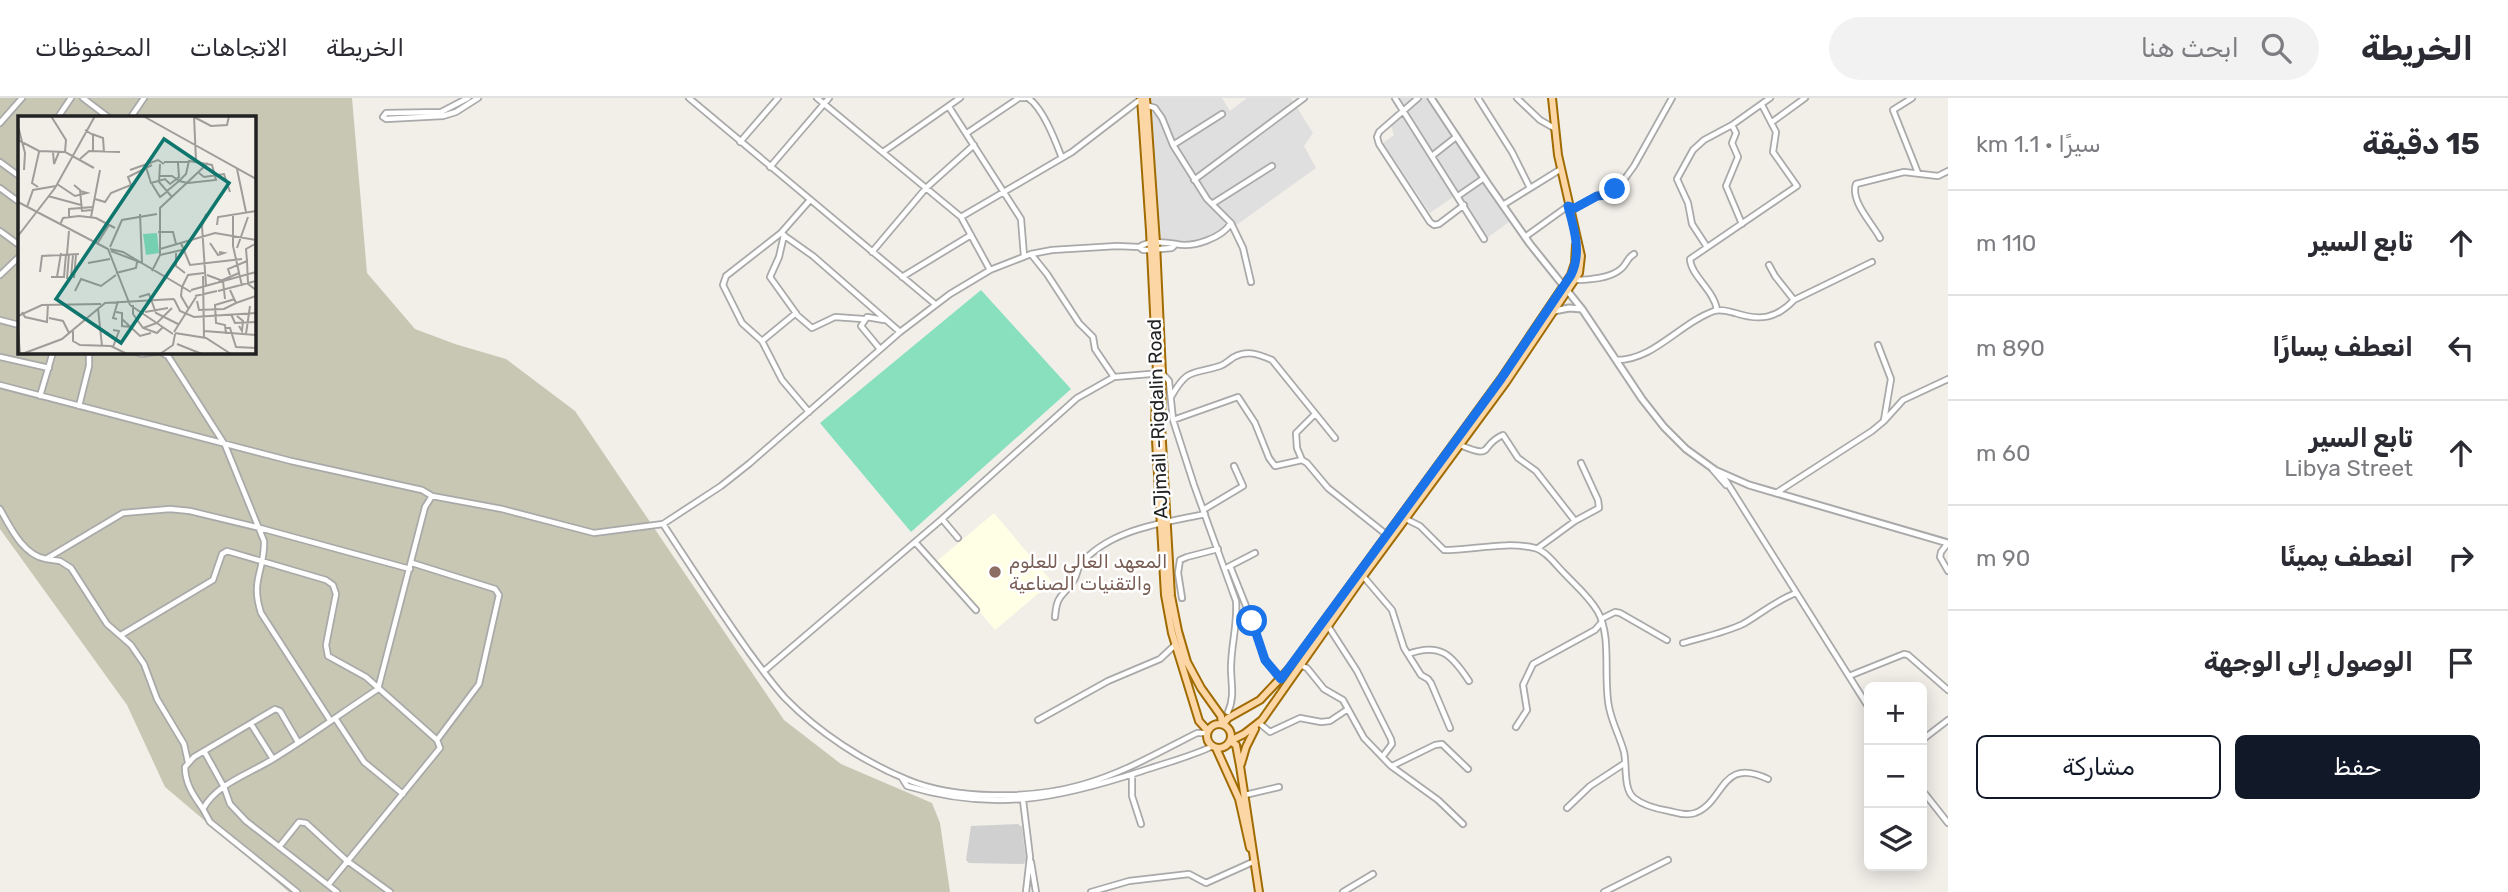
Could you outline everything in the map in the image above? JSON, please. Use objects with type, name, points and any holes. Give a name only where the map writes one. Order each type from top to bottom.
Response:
[{"type":"main road","points":[[1240,766],[1248,741],[1295,668],[1387,535],[1566,288],[1575,280],[1581,264],[1561,169],[1552,98]]},
{"type":"main road","name":"AJjmail -Rigdalin Road","points":[[1144,100],[1159,373],[1156,423],[1171,596],[1187,662],[1221,716],[1223,724]]},
{"type":"main road","points":[[1254,863],[1239,799],[1214,747],[1208,741],[1208,732],[1214,725],[1223,724],[1228,718],[1260,700],[1295,668],[1328,625],[1554,312],[1574,270],[1577,240]]},
{"type":"main road","name":"AJjmail -Rigdalin Road","points":[[1164,523],[1165,595],[1176,645],[1200,724],[1208,732]]},
{"type":"main road","points":[[1212,702],[1228,712],[1242,712]]},
{"type":"main road","points":[[1214,747],[1223,748],[1261,722]]},
{"type":"main road","points":[[1223,724],[1230,731],[1230,741],[1237,747],[1259,892]]},
{"type":"street","points":[[0,123],[22,98]]},
{"type":"street","points":[[59,116],[71,98]]},
{"type":"street","points":[[83,98],[107,116]]},
{"type":"street","points":[[132,116],[144,98]]},
{"type":"street","points":[[468,98],[441,112],[386,113],[383,117],[443,116],[456,112],[478,98]]},
{"type":"street","points":[[689,98],[935,305]]},
{"type":"street","points":[[740,142],[778,98]]},
{"type":"street","points":[[817,98],[961,217],[990,270]]},
{"type":"street","points":[[771,167],[829,98]]},
{"type":"street","points":[[883,152],[960,98]]},
{"type":"street","points":[[967,133],[1019,98],[1027,98],[1036,103],[1042,113],[1062,158]]},
{"type":"street","points":[[1194,180],[1304,98]]},
{"type":"street","points":[[1395,98],[1484,239]]},
{"type":"street","points":[[1418,98],[1378,132],[1377,137],[1430,222],[1434,225],[1464,205]]},
{"type":"street","points":[[1431,98],[1525,237],[1582,309],[1664,428],[1686,449],[1721,473],[1775,494],[1948,543],[1940,557],[1948,570]]},
{"type":"street","points":[[1478,98],[1512,152],[1530,188]]},
{"type":"street","points":[[1517,98],[1540,120],[1554,128]]},
{"type":"street","points":[[1525,237],[1568,206],[1575,208],[1597,196],[1607,195],[1621,184],[1672,98]]},
{"type":"street","points":[[1707,247],[1692,224],[1688,202],[1677,179],[1693,150],[1704,140],[1732,125],[1770,98]]},
{"type":"street","points":[[1772,122],[1805,98]]},
{"type":"street","points":[[1912,98],[1893,110],[1918,174]]},
{"type":"street","points":[[961,217],[1062,158],[1144,100],[1155,108],[1162,118],[1173,145],[1194,180],[1231,223],[1243,248],[1251,282]]},
{"type":"street","points":[[1717,310],[1713,295],[1689,261],[1797,187],[1773,152],[1776,136],[1772,122],[1762,105]]},
{"type":"street","points":[[949,107],[1021,219],[1024,256]]},
{"type":"street","points":[[1173,145],[1222,114]]},
{"type":"street","points":[[1732,125],[1736,133],[1732,143],[1738,157],[1726,186],[1742,224]]},
{"type":"street","points":[[1432,156],[1456,137]]},
{"type":"street","points":[[872,252],[926,188],[974,145]]},
{"type":"street","points":[[0,162],[18,174]]},
{"type":"street","points":[[1212,204],[1272,166]]},
{"type":"street","points":[[1503,205],[1561,169]]},
{"type":"street","points":[[1880,238],[1860,205],[1855,186],[1870,179],[1904,172],[1938,176],[1948,172]]},
{"type":"street","points":[[1458,196],[1484,178]]},
{"type":"street","points":[[0,188],[18,201]]},
{"type":"street","points":[[809,412],[782,380],[762,341],[742,323],[723,285],[726,276],[783,234],[810,200]]},
{"type":"street","points":[[0,385],[225,445],[594,533],[663,524],[721,486],[900,332],[935,305],[990,270],[1024,256],[1066,248],[1172,247],[1221,235],[1231,223]]},
{"type":"street","points":[[0,231],[18,243]]},
{"type":"street","points":[[783,234],[779,257],[770,277],[796,313],[812,328],[817,328],[831,318],[867,317],[887,321]]},
{"type":"street","points":[[783,234],[813,256],[900,332]]},
{"type":"street","points":[[902,277],[971,235]]},
{"type":"street","points":[[1031,254],[1079,323],[1093,337],[1095,349],[1114,377]]},
{"type":"street","points":[[1575,280],[1593,279],[1620,270],[1628,257],[1634,254]]},
{"type":"street","points":[[0,275],[18,258]]},
{"type":"street","points":[[1617,360],[1627,360],[1642,354],[1717,310],[1744,316],[1774,316],[1794,300],[1872,262]]},
{"type":"street","points":[[1769,265],[1794,300]]},
{"type":"street","points":[[1554,312],[1569,308],[1582,309]]},
{"type":"street","points":[[762,341],[796,313]]},
{"type":"street","points":[[863,319],[861,326],[880,349]]},
{"type":"street","points":[[0,320],[18,325]]},
{"type":"street","points":[[1878,345],[1891,379],[1884,421]]},
{"type":"street","points":[[1170,398],[1178,383],[1188,374],[1223,365],[1246,352],[1272,360],[1335,438]]},
{"type":"street","points":[[40,396],[52,354]]},
{"type":"street","points":[[79,406],[89,366],[89,354]]},
{"type":"street","points":[[164,354],[225,445],[260,528],[264,541],[256,597],[261,613],[364,762],[403,794]]},
{"type":"street","points":[[0,357],[48,368]]},
{"type":"street","points":[[764,671],[942,519],[1077,398],[1114,377],[1159,373],[1168,381],[1173,420],[1218,549],[1252,621],[1265,660],[1281,679]]},
{"type":"street","points":[[1775,494],[1884,421],[1903,400],[1948,379]]},
{"type":"street","points":[[1173,420],[1238,397],[1255,422],[1269,458],[1275,466],[1302,460]]},
{"type":"street","points":[[1315,414],[1296,433],[1297,448],[1302,460],[1345,502],[1387,535]]},
{"type":"street","points":[[1460,445],[1479,454],[1484,453],[1503,435],[1518,458],[1536,471],[1575,521]]},
{"type":"street","points":[[1537,549],[1599,506],[1581,463]]},
{"type":"street","points":[[1055,617],[1056,601],[1074,579],[1083,562],[1130,531],[1204,512],[1243,486],[1234,466]]},
{"type":"street","points":[[1709,466],[1729,487]]},
{"type":"street","points":[[1721,473],[1864,701]]},
{"type":"street","points":[[203,809],[208,800],[224,787],[273,759],[378,689],[425,507],[432,496]]},
{"type":"street","points":[[0,509],[15,536],[30,552],[46,559],[60,561],[71,568],[107,624],[131,645],[142,661],[157,699],[186,748],[188,762]]},
{"type":"street","points":[[46,559],[123,513],[170,509],[190,511],[260,528],[495,589],[499,595],[477,690],[437,740]]},
{"type":"street","points":[[942,519],[958,538]]},
{"type":"street","points":[[1406,519],[1420,526],[1444,550],[1492,545],[1537,549],[1582,590],[1602,620],[1608,706],[1625,762],[1629,790],[1634,798],[1650,806],[1685,814],[1704,808],[1713,800],[1721,785],[1736,775],[1750,773],[1768,779]]},
{"type":"street","points":[[663,524],[725,618],[786,699],[816,726],[859,754],[909,781],[948,791],[981,794],[1041,793],[1081,788],[1135,766],[1197,733],[1208,732]]},
{"type":"street","points":[[915,542],[976,610]]},
{"type":"street","points":[[1182,598],[1178,573],[1180,561],[1187,556],[1218,549]]},
{"type":"street","points":[[121,635],[213,580],[224,552],[231,551],[326,580],[333,586],[336,594],[326,646],[328,656],[366,677],[437,740],[440,748],[327,885]]},
{"type":"street","points":[[1227,567],[1255,553]]},
{"type":"street","points":[[1227,567],[1237,609],[1231,667],[1232,699],[1228,712]]},
{"type":"street","points":[[1363,576],[1392,610],[1399,639],[1420,675],[1428,678],[1431,683],[1450,728]]},
{"type":"street","points":[[1683,643],[1731,629],[1779,600],[1796,593]]},
{"type":"street","points":[[1516,727],[1527,710],[1523,685],[1531,674],[1531,667],[1595,630],[1602,620],[1615,612],[1667,640]]},
{"type":"street","points":[[1328,625],[1357,671],[1391,739],[1392,744],[1382,756]]},
{"type":"street","points":[[1038,720],[1108,681],[1160,659],[1176,645]]},
{"type":"street","points":[[1408,654],[1430,648],[1447,654],[1458,664],[1469,681]]},
{"type":"street","points":[[1849,676],[1904,654],[1948,690]]},
{"type":"street","points":[[1295,668],[1307,668],[1324,689],[1343,699],[1364,738],[1391,766],[1438,800],[1463,824]]},
{"type":"street","points":[[1261,722],[1270,732],[1300,718],[1330,721],[1348,709]]},
{"type":"street","points":[[298,742],[280,710],[271,710],[204,751],[184,767],[190,790],[211,822],[298,892]]},
{"type":"street","points":[[1927,736],[1948,720]]},
{"type":"street","points":[[251,724],[273,759]]},
{"type":"street","points":[[1391,766],[1435,745],[1443,744],[1468,769]]},
{"type":"street","points":[[901,777],[906,786],[947,796],[992,801],[1023,800],[1132,774],[1214,747]]},
{"type":"street","points":[[204,751],[224,787],[230,804],[246,821],[337,892]]},
{"type":"street","points":[[1567,808],[1590,786],[1625,762]]},
{"type":"street","points":[[1132,774],[1132,796],[1140,824]]},
{"type":"street","points":[[1245,795],[1279,787]]},
{"type":"street","points":[[1927,796],[1948,823]]},
{"type":"street","points":[[1023,800],[1037,892]]},
{"type":"street","points":[[279,847],[295,824],[303,822],[346,860],[390,892]]},
{"type":"street","points":[[1026,892],[1030,857]]},
{"type":"street","points":[[1604,892],[1668,860]]},
{"type":"street","points":[[1091,892],[1129,881],[1189,874],[1206,883],[1254,863]]},
{"type":"street","points":[[1343,892],[1373,874]]},
{"type":"shaded area","points":[[0,98],[352,98],[367,273],[415,329],[506,359],[575,411],[784,720],[841,764],[932,803],[940,823],[950,892],[289,892],[165,787],[127,705],[0,529]]},
{"type":"shaded area","points":[[1150,98],[1222,98],[1230,111],[1247,98],[1291,98],[1313,133],[1304,146],[1316,168],[1238,224],[1216,234],[1183,242],[1158,241]]},
{"type":"shaded area","points":[[1397,98],[1427,98],[1509,222],[1487,238],[1459,193],[1430,213],[1383,143],[1394,135],[1391,126],[1407,113]]},
{"type":"shaded area","name":"المعهد العالي للعلوم والتقنيات الصناعية","points":[[994,513],[1052,582],[995,630],[937,561]]},
{"type":"shaded area","points":[[1018,824],[1022,827],[1026,860],[1024,864],[969,863],[966,860],[971,826]]},
{"type":"green space","points":[[981,290],[1071,389],[911,532],[820,423]]},
{"type":"place","name":"المعهد العالي للعلوم والتقنيات الصناعية","points":[[995,572]]},
{"type":"route","points":[[1252,621],[1265,660],[1281,679],[1501,379],[1571,275],[1574,270],[1577,240],[1568,206],[1575,208],[1615,189]]}]
